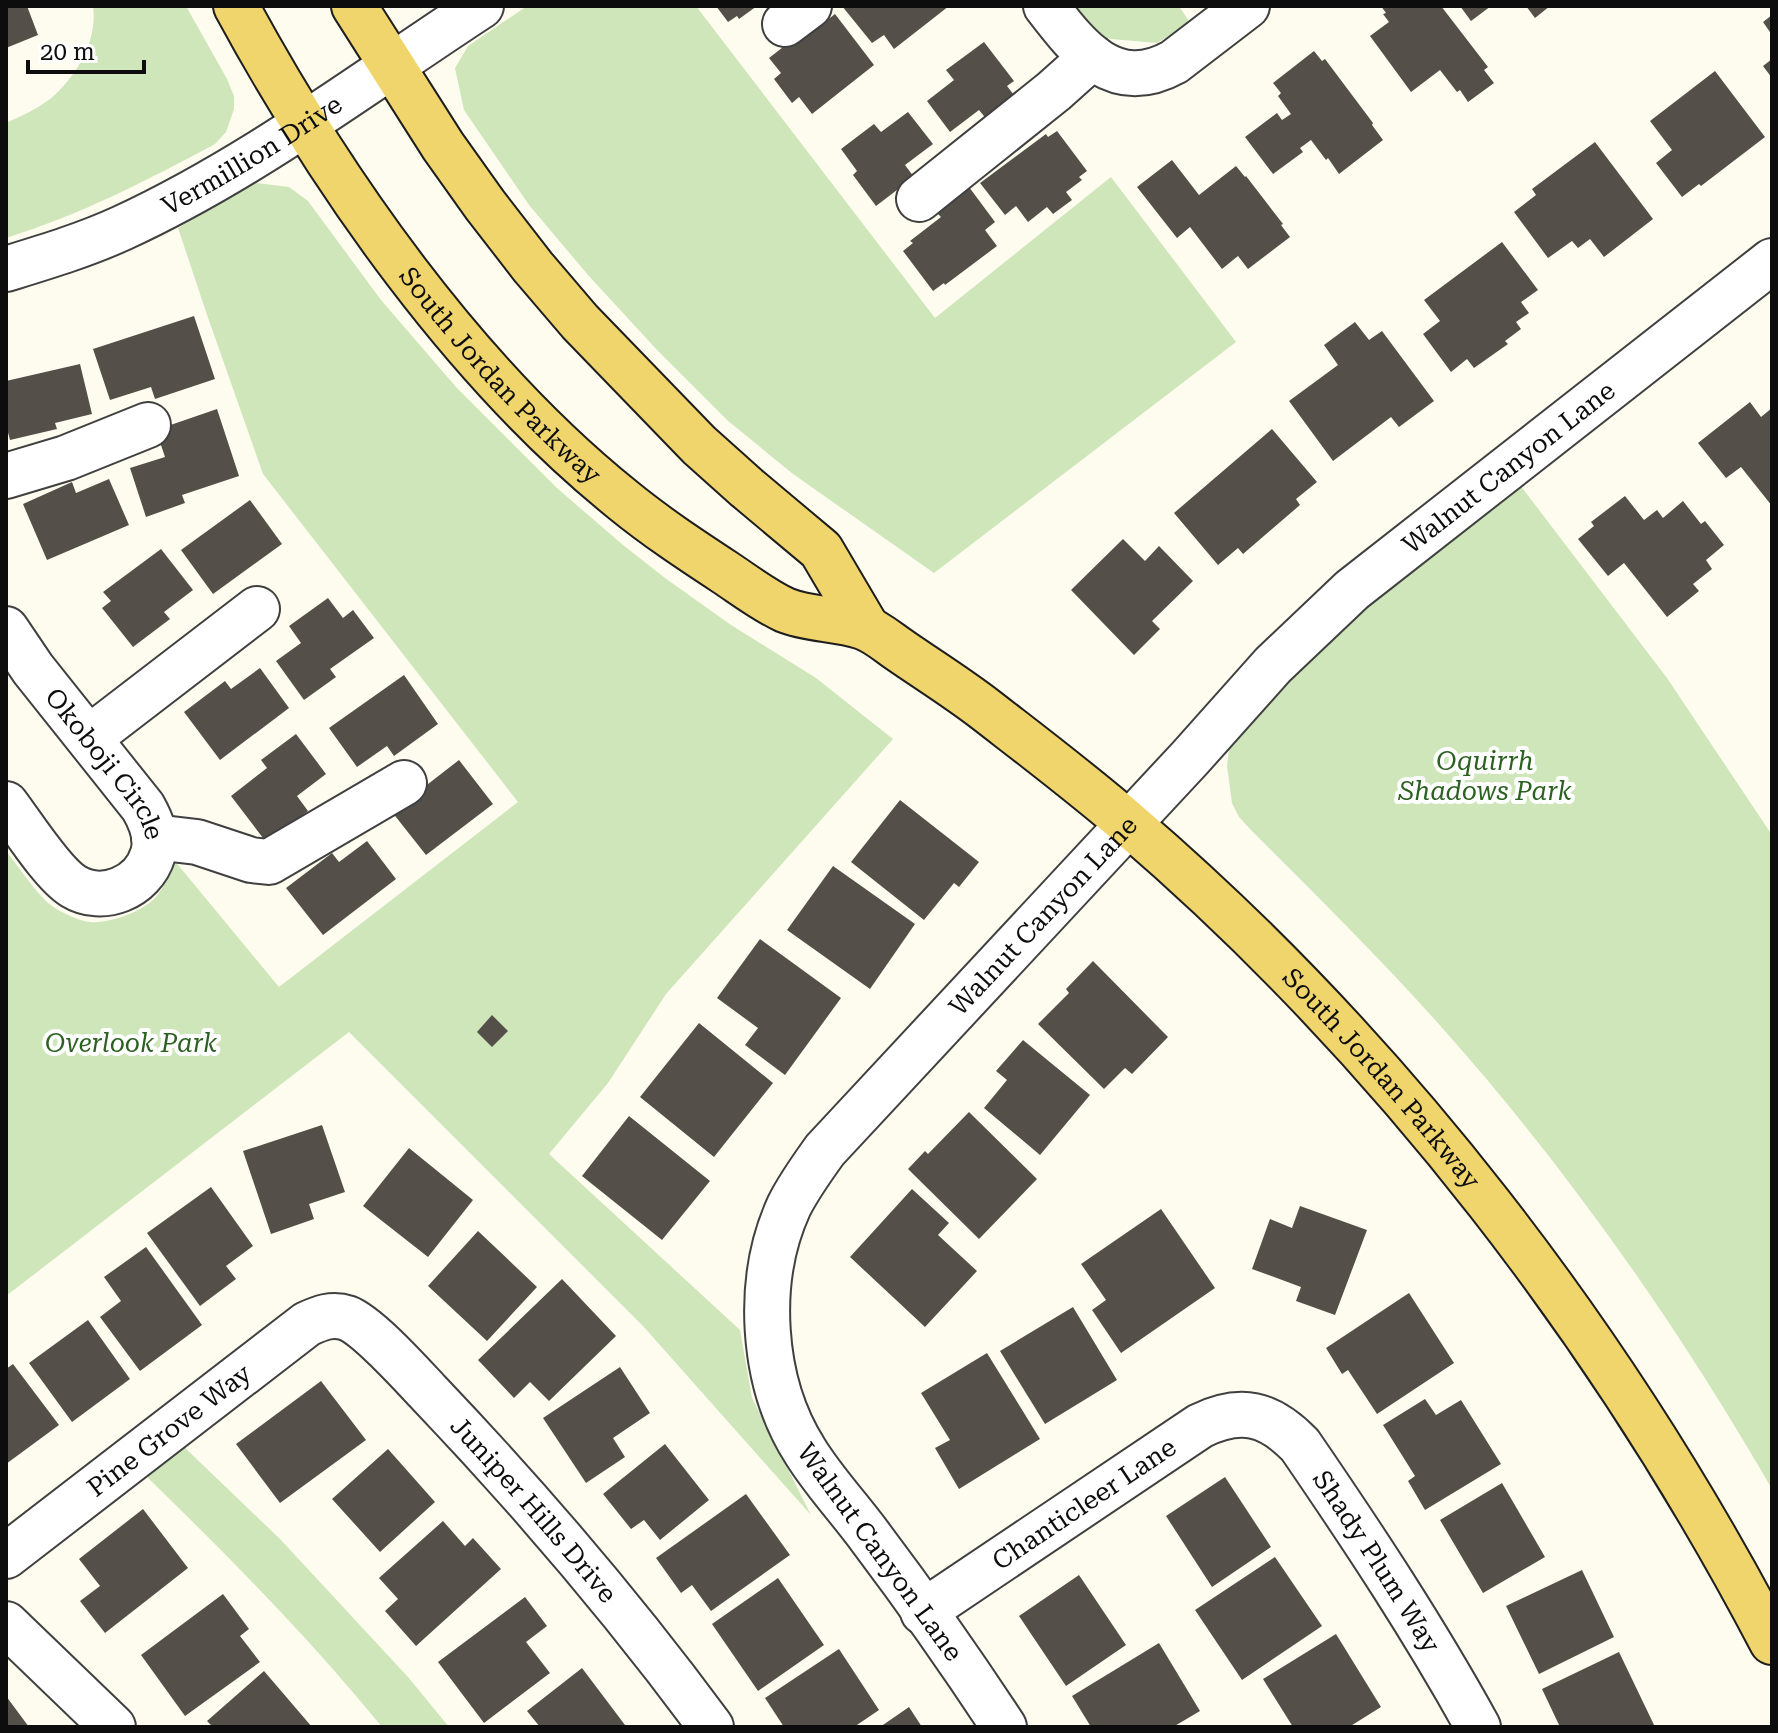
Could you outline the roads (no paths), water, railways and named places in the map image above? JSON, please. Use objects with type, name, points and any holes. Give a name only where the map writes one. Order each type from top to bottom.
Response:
[{"type":"main road","name":"South Jordan Parkway","points":[[236,6],[305,125],[388,246],[490,372],[572,455],[675,540],[787,611],[867,628],[981,706],[1128,823],[1231,918],[1311,999],[1429,1130],[1487,1201],[1578,1324],[1637,1411],[1717,1541],[1772,1642]]},
{"type":"main road","name":"South Jordan Parkway","points":[[354,6],[443,146],[533,267],[580,322],[699,445],[821,550],[867,628]]},
{"type":"street","name":"Vermillion Drive","points":[[6,269],[52,255],[184,198],[305,125],[481,6]]},
{"type":"street","points":[[1046,6],[1073,40],[1109,66],[1138,74],[1174,62],[1247,6]]},
{"type":"street","points":[[919,199],[1054,91],[1109,66]]},
{"type":"street","name":"Walnut Canyon Lane","points":[[1004,1727],[872,1539],[805,1452],[793,1430],[776,1381],[767,1329],[767,1299],[778,1239],[794,1197],[825,1150],[1273,665],[1352,590],[1772,261]]},
{"type":"street","points":[[6,476],[66,458],[148,425]]},
{"type":"street","points":[[89,738],[257,609]]},
{"type":"street","name":"Okoboji Circle","points":[[6,629],[20,679],[89,738],[143,807],[151,821],[153,853],[136,881],[122,890],[106,894],[90,893],[74,887],[61,877],[6,804]]},
{"type":"street","points":[[154,837],[197,842],[251,860],[269,862],[404,783]]},
{"type":"street","name":"Pine Grove Way","points":[[6,1556],[307,1324],[336,1315]]},
{"type":"street","name":"Juniper Hills Drive","points":[[336,1315],[350,1319],[363,1328],[495,1463],[582,1562],[711,1727]]},
{"type":"street","name":"Chanticleer Lane","points":[[923,1612],[1200,1426],[1235,1414],[1254,1415]]},
{"type":"street","name":"Shady Plum Way","points":[[1254,1415],[1271,1421],[1300,1445],[1382,1566],[1478,1727]]},
{"type":"street","points":[[6,1624],[113,1727]]},
{"type":"park label","name":"Oquirrh Shadows Park","points":[[1485,776]]},
{"type":"park label","name":"Overlook Park","points":[[131,1043]]}]
